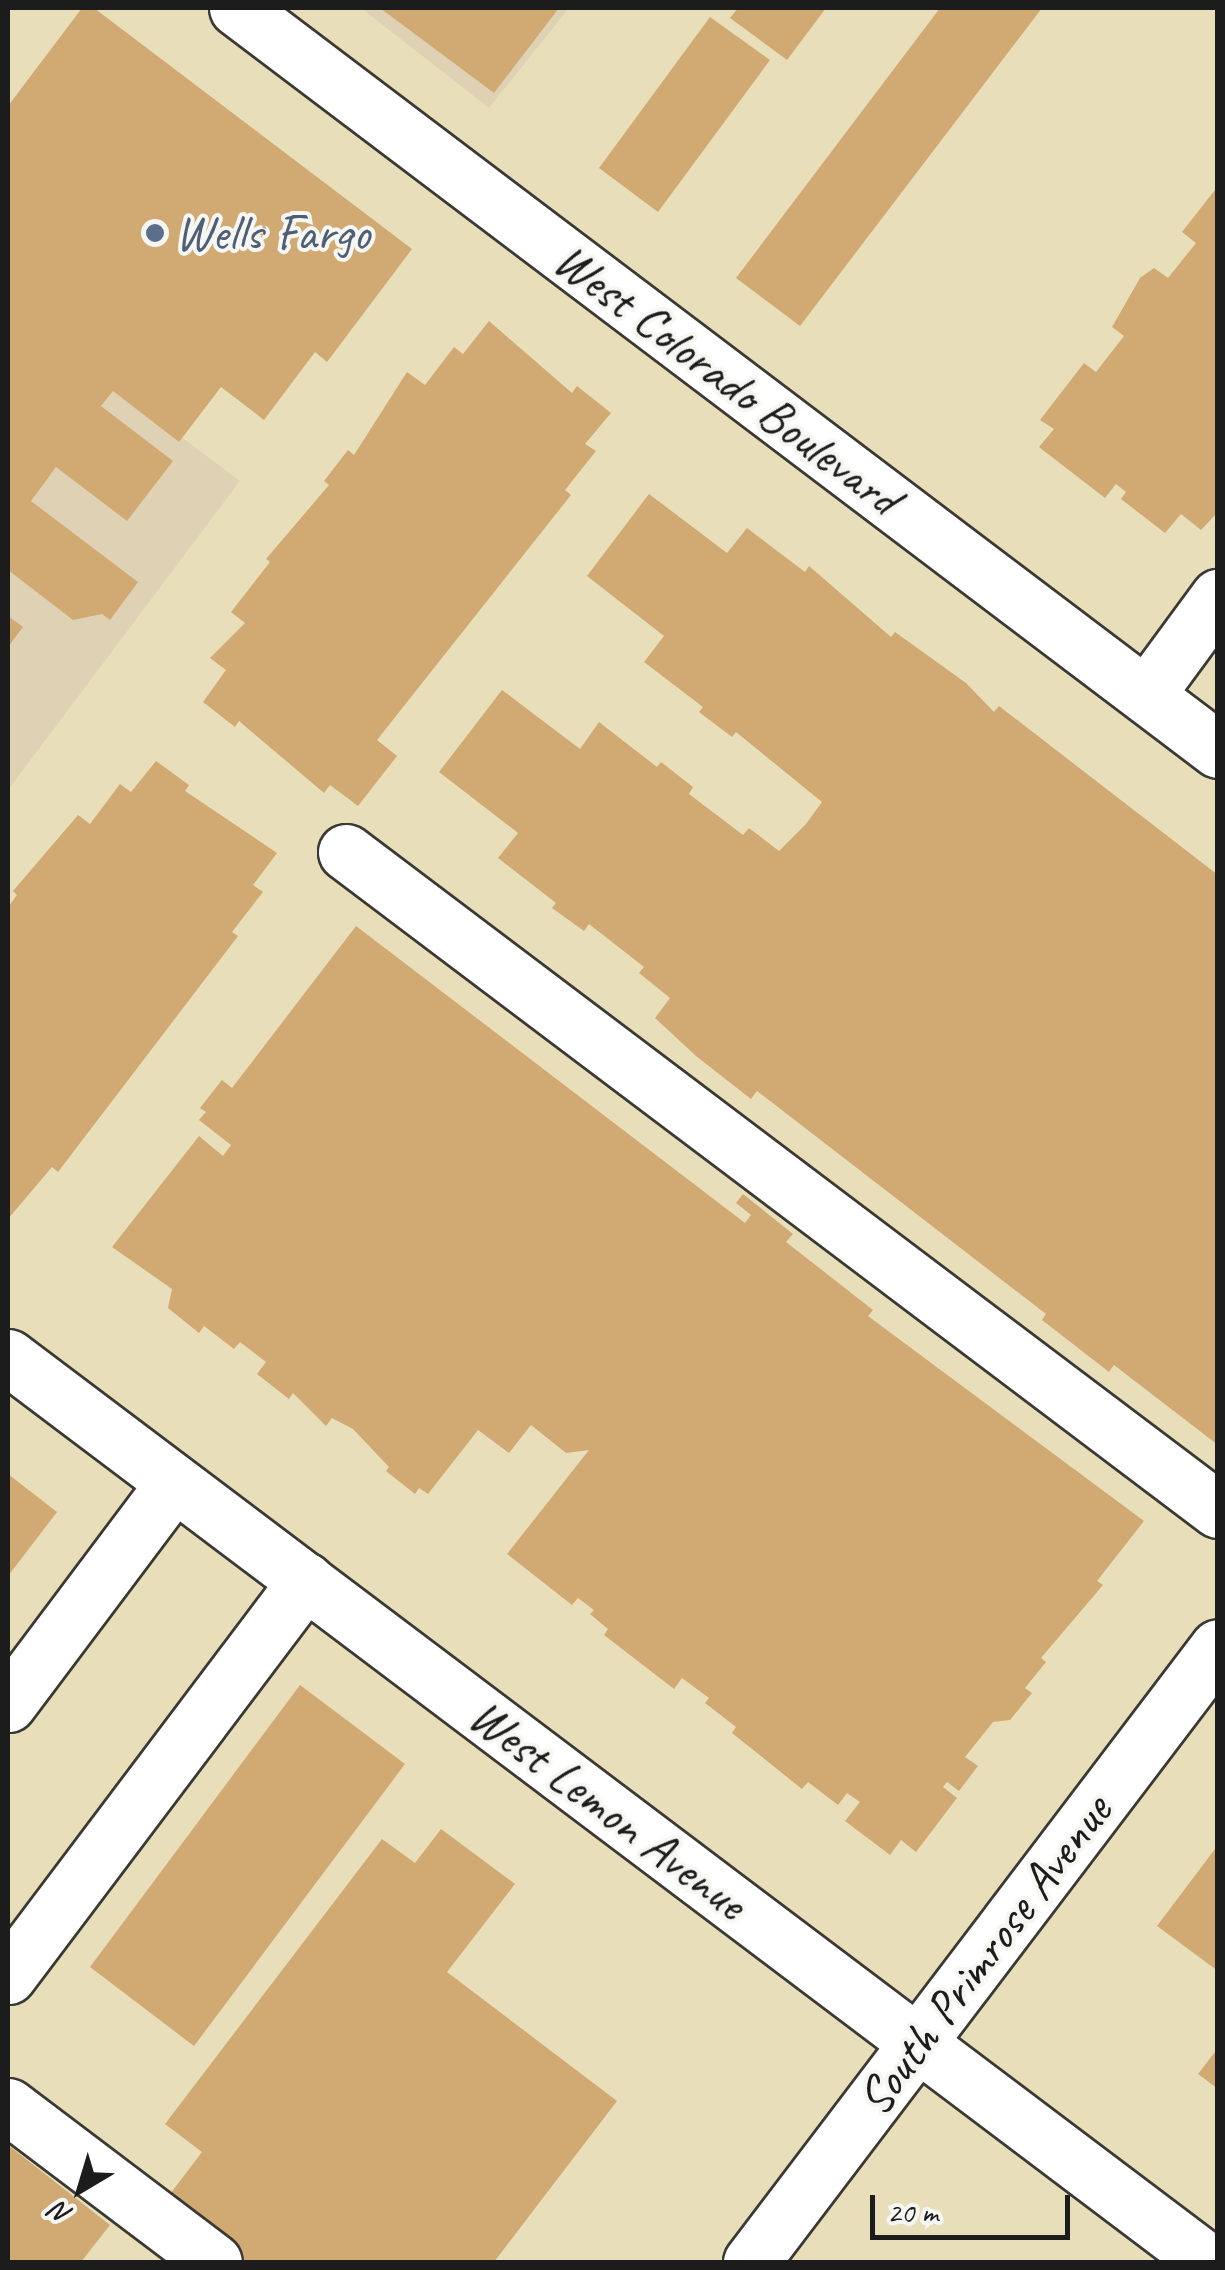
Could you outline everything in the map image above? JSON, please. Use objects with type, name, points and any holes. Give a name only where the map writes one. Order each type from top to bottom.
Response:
[{"type":"street","name":"West Colorado Boulevard","points":[[237,8],[1218,750]]},
{"type":"street","points":[[1146,695],[1218,597]]},
{"type":"street","points":[[346,852],[1218,1510]]},
{"type":"street","name":"West Lemon Avenue","points":[[8,1358],[1208,2262]]},
{"type":"street","points":[[8,1704],[174,1482]]},
{"type":"street","points":[[8,1976],[306,1581]]},
{"type":"street","name":"South Primrose Avenue","points":[[751,2262],[1218,1647]]},
{"type":"street","points":[[8,2106],[193,2257]]},
{"type":"shaded area","points":[[361,8],[569,8],[489,108]]},
{"type":"shaded area","points":[[8,307],[240,481],[8,790]]},
{"type":"building","points":[[82,8],[94,8],[412,249],[327,362],[315,352],[264,420],[221,387],[179,442],[113,391],[101,406],[173,461],[127,521],[56,467],[31,501],[138,582],[110,620],[102,614],[73,620],[8,570],[8,106]]},
{"type":"building","points":[[380,8],[559,8],[494,93]]},
{"type":"building","points":[[738,8],[826,8],[787,60],[730,18]]},
{"type":"building","points":[[940,8],[1042,8],[800,326],[736,278]]},
{"type":"building","points":[[710,17],[770,60],[658,212],[599,168]]},
{"type":"building","points":[[1218,186],[1218,512],[1201,530],[1181,514],[1165,533],[1121,499],[1126,492],[1116,484],[1105,498],[1039,447],[1054,429],[1040,420],[1084,363],[1096,372],[1124,336],[1112,327],[1140,278],[1154,268],[1168,278],[1196,243],[1182,232]]},
{"type":"building","points":[[489,321],[572,393],[577,386],[611,413],[585,444],[596,451],[565,490],[571,495],[377,740],[397,756],[358,806],[330,785],[324,793],[239,721],[235,727],[203,702],[226,670],[210,658],[245,623],[231,612],[270,562],[266,559],[329,485],[324,481],[348,450],[354,455],[407,372],[425,385],[454,347],[463,354]]},
{"type":"building","points":[[649,494],[727,553],[747,528],[805,572],[809,566],[891,637],[895,632],[966,683],[994,712],[999,706],[1218,875],[1218,1445],[1114,1365],[1109,1372],[1042,1320],[1046,1314],[757,1091],[751,1099],[696,1056],[655,1018],[670,998],[639,973],[644,967],[589,924],[584,931],[552,908],[556,903],[498,858],[518,833],[439,772],[502,690],[580,749],[599,722],[657,767],[661,762],[693,787],[689,794],[743,835],[749,828],[779,851],[806,824],[822,802],[736,732],[732,737],[699,712],[703,707],[644,662],[664,636],[587,576]]},
{"type":"building","points":[[8,616],[23,627],[8,647]]},
{"type":"building","points":[[156,761],[189,785],[185,791],[277,853],[253,885],[263,892],[232,932],[238,936],[58,1172],[52,1167],[8,1219],[8,907],[17,895],[13,891],[78,815],[90,824],[120,784],[131,792]]},
{"type":"building","points":[[356,926],[745,1223],[751,1215],[736,1203],[743,1194],[793,1234],[786,1242],[873,1310],[868,1316],[1144,1521],[1097,1581],[1103,1585],[1041,1658],[1046,1662],[1025,1688],[1032,1693],[1010,1720],[993,1722],[965,1757],[978,1766],[959,1791],[947,1782],[943,1787],[957,1798],[916,1852],[901,1840],[890,1855],[845,1821],[860,1802],[847,1793],[838,1805],[808,1782],[802,1789],[732,1733],[736,1727],[705,1703],[709,1698],[682,1678],[674,1689],[604,1635],[608,1629],[590,1614],[594,1610],[578,1598],[572,1605],[507,1554],[589,1450],[566,1453],[531,1425],[509,1453],[478,1430],[428,1494],[419,1488],[415,1494],[386,1471],[389,1467],[353,1429],[332,1418],[326,1426],[293,1393],[289,1399],[257,1374],[266,1362],[240,1342],[234,1349],[204,1326],[199,1333],[168,1308],[172,1289],[112,1247],[199,1136],[223,1156],[231,1145],[199,1120],[206,1112],[200,1108],[222,1080],[232,1088]]},
{"type":"building","points":[[8,1474],[57,1512],[8,1576]]},
{"type":"building","points":[[300,1685],[405,1764],[194,2046],[90,1967]]},
{"type":"building","points":[[441,1829],[515,1884],[447,1972],[617,2101],[494,2262],[244,2262],[164,2202],[202,2152],[165,2124],[382,1839],[415,1863]]},
{"type":"building","points":[[1218,1845],[1218,1971],[1157,1926]]},
{"type":"building","points":[[1218,2048],[1218,2089],[1198,2074]]},
{"type":"building","points":[[8,2145],[110,2225],[81,2262],[8,2262]]},
{"type":"place","name":"Wells Fargo","points":[[155,233]]}]
